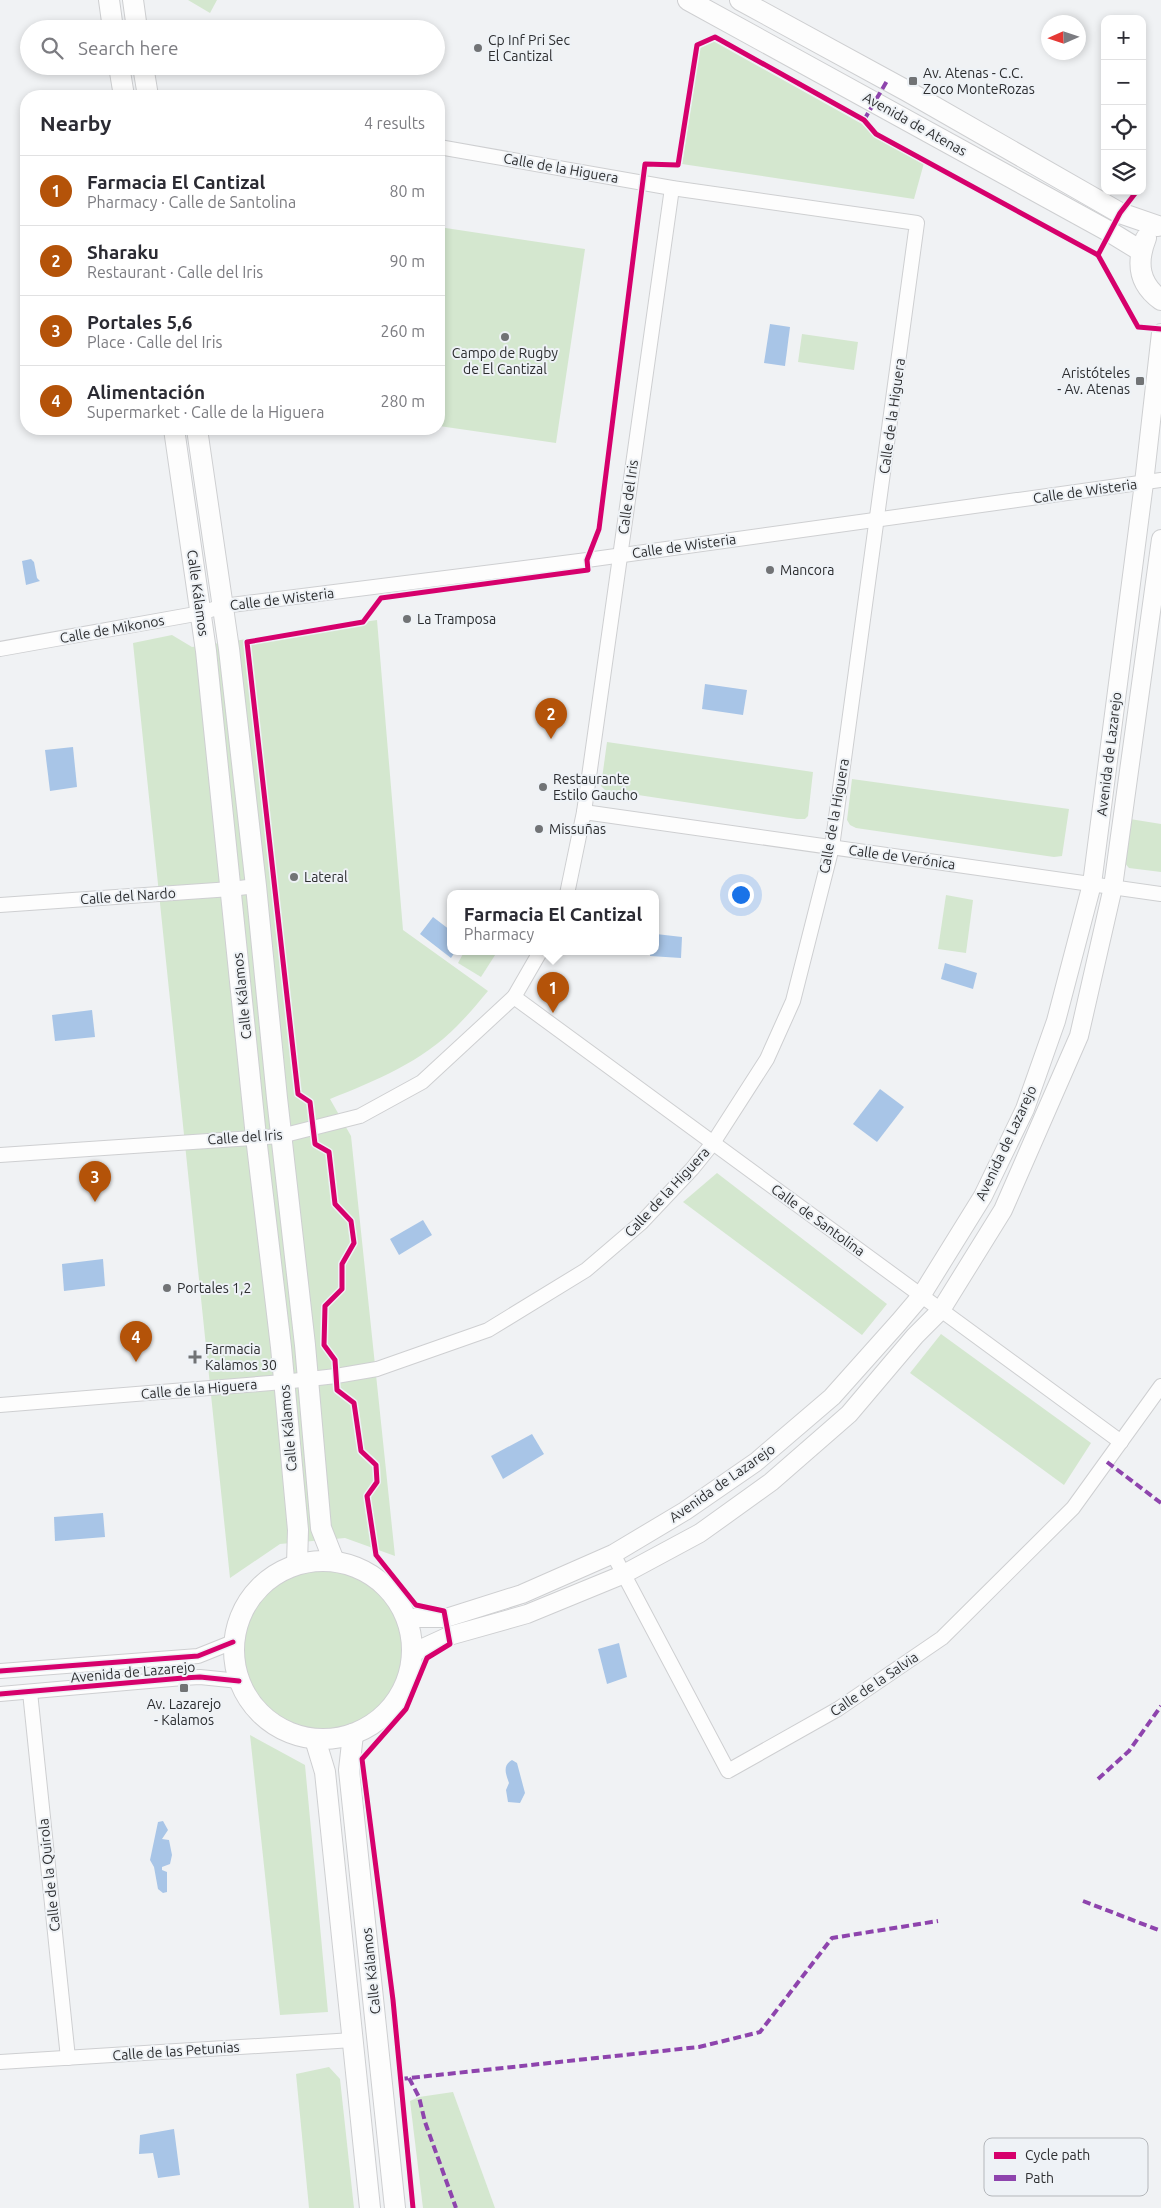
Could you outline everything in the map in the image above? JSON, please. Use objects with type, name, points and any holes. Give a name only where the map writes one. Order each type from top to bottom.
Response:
[{"type":"main road","points":[[109,0],[112,20]]},
{"type":"main road","points":[[133,0],[136,20]]},
{"type":"main road","name":"Avenida de Atenas","points":[[688,0],[1110,232],[1141,251]]},
{"type":"main road","name":"Avenida de Atenas","points":[[740,0],[907,91],[1120,213],[1160,225]]},
{"type":"main road","points":[[120,75],[123,90]]},
{"type":"main road","points":[[144,75],[147,90]]},
{"type":"main road","points":[[1160,225],[1147,237],[1141,251],[1139,266],[1143,280],[1151,293],[1161,300]]},
{"type":"main road","name":"Calle Kálamos","points":[[175,435],[201,613],[232,889],[256,1137],[298,1530],[297,1564]]},
{"type":"main road","name":"Calle Kálamos","points":[[198,435],[223,606],[256,886],[322,1528],[334,1561]]},
{"type":"main road","points":[[315,1560],[334,1561],[357,1567],[378,1579],[395,1596],[406,1618],[411,1635],[412,1653],[409,1674],[401,1694],[388,1711],[378,1720],[354,1734],[334,1739],[315,1739],[295,1735],[277,1727],[261,1715],[248,1699],[239,1681],[234,1662],[234,1642],[238,1621],[247,1602],[277,1572],[297,1564],[315,1560]]},
{"type":"main road","name":"Calle Kálamos","points":[[354,1734],[349,1770],[395,2208]]},
{"type":"main road","name":"Calle Kálamos","points":[[315,1739],[325,1772],[370,2208]]},
{"type":"street","name":"Calle de la Higuera","points":[[0,1405],[308,1380],[377,1369],[488,1330],[586,1270],[641,1223],[692,1169],[713,1142],[766,1059],[793,1000],[832,847],[917,223],[672,188],[445,148]]},
{"type":"street","name":"Calle del Iris","points":[[568,890],[584,812],[672,188]]},
{"type":"street","name":"Avenida de Lazarejo","points":[[406,1618],[446,1618],[522,1594],[613,1554],[686,1512],[756,1462],[832,1397],[921,1296],[983,1196],[1025,1109],[1056,1021],[1092,884],[1152,481],[1161,333]]},
{"type":"street","name":"Calle de Wisteria","points":[[223,606],[1152,481]]},
{"type":"street","name":"Avenida de Lazarejo","points":[[412,1653],[449,1636],[528,1614],[622,1575],[700,1533],[770,1482],[849,1414],[915,1336],[941,1310],[1003,1210],[1079,1036],[1112,887],[1161,538]]},
{"type":"street","name":"Calle de Mikonos","points":[[0,648],[201,613],[223,606]]},
{"type":"street","name":"Calle de Verónica","points":[[584,812],[1161,894]]},
{"type":"street","name":"Calle del Nardo","points":[[0,905],[256,886]]},
{"type":"street","name":"Calle del Iris","points":[[0,1155],[281,1136],[360,1116],[422,1082],[514,997],[538,955]]},
{"type":"street","name":"Calle de Santolina","points":[[514,997],[1121,1442]]},
{"type":"street","name":"Calle de la Salvia","points":[[613,1554],[622,1575],[728,1771],[838,1709],[942,1638],[1073,1508],[1161,1386]]},
{"type":"street","name":"Avenida de Lazarejo","points":[[0,1672],[198,1656],[234,1642]]},
{"type":"street","name":"Avenida de Lazarejo","points":[[0,1694],[200,1677],[239,1681]]},
{"type":"street","name":"Calle de la Quirola","points":[[30,1692],[68,2058]]},
{"type":"street","name":"Calle de las Petunias","points":[[0,2062],[353,2040]]},
{"type":"green space","points":[[188,0],[217,0],[210,13]]},
{"type":"green space","points":[[713,41],[862,124],[874,136],[924,163],[914,199],[682,164],[700,48]]},
{"type":"green space","name":"Campo de Rugby de El Cantizal","points":[[445,228],[585,249],[556,443],[445,427]]},
{"type":"green space","points":[[802,334],[858,342],[854,370],[798,362]]},
{"type":"green space","points":[[377,620],[403,930],[488,991],[457,1026],[429,1050],[381,1077],[330,1099],[351,1136],[395,1556],[345,1538],[280,1544],[230,1578],[133,643],[172,635],[192,647]]},
{"type":"green space","points":[[607,742],[813,772],[808,816],[805,819],[797,819],[605,790],[601,786]]},
{"type":"green space","points":[[852,779],[1069,809],[1062,856],[1054,857],[856,828],[850,825],[847,820]]},
{"type":"green space","points":[[1130,819],[1161,824],[1161,872],[1129,868],[1124,862]]},
{"type":"green space","points":[[946,895],[973,900],[966,953],[938,949]]},
{"type":"green space","points":[[462,955],[495,955],[481,977],[458,963]]},
{"type":"green space","points":[[717,1173],[887,1304],[862,1335],[683,1202]]},
{"type":"green space","points":[[941,1334],[1091,1443],[1064,1485],[910,1373]]},
{"type":"green space","points":[[315,1569],[331,1569],[354,1575],[374,1587],[386,1599],[398,1619],[404,1642],[404,1658],[398,1681],[386,1701],[374,1713],[354,1725],[331,1731],[315,1731],[292,1725],[272,1713],[260,1701],[248,1681],[242,1658],[242,1642],[248,1619],[260,1599],[272,1587],[292,1575]]},
{"type":"green space","points":[[250,1735],[305,1765],[328,2012],[280,2015]]},
{"type":"green space","points":[[329,2067],[340,2079],[354,2208],[309,2208],[296,2074]]},
{"type":"green space","points":[[453,2092],[495,2208],[423,2208],[410,2101],[419,2097]]},
{"type":"water","points":[[770,324],[790,327],[785,366],[764,363]]},
{"type":"water","points":[[31,559],[34,562],[37,578],[40,581],[26,585],[22,561]]},
{"type":"water","points":[[705,684],[747,690],[743,715],[702,709]]},
{"type":"water","points":[[73,747],[77,787],[50,791],[45,750]]},
{"type":"water","points":[[433,917],[447,928],[447,955],[420,934]]},
{"type":"water","points":[[659,934],[682,937],[681,958],[650,956],[659,955]]},
{"type":"water","points":[[945,963],[977,973],[973,989],[941,979]]},
{"type":"water","points":[[92,1010],[95,1037],[55,1041],[52,1015]]},
{"type":"water","points":[[880,1089],[904,1107],[877,1142],[853,1124]]},
{"type":"water","points":[[423,1220],[432,1235],[399,1255],[390,1239]]},
{"type":"water","points":[[103,1259],[105,1286],[64,1291],[62,1264]]},
{"type":"water","points":[[532,1434],[544,1454],[503,1479],[491,1456]]},
{"type":"water","points":[[103,1513],[105,1537],[55,1541],[54,1517]]},
{"type":"water","points":[[619,1643],[627,1677],[607,1684],[598,1649]]},
{"type":"water","points":[[512,1760],[517,1763],[525,1793],[520,1803],[508,1802],[506,1790],[509,1783],[506,1768]]},
{"type":"water","points":[[163,1821],[168,1830],[162,1839],[169,1840],[172,1855],[170,1864],[162,1867],[162,1870],[167,1872],[167,1892],[163,1893],[158,1889],[154,1867],[150,1860],[158,1822]]},
{"type":"water","points":[[174,2129],[180,2175],[158,2178],[153,2153],[139,2154],[140,2135]]},
{"type":"marked path","points":[[864,120],[887,81]]},
{"type":"marked path","points":[[1107,1462],[1161,1503]]},
{"type":"marked path","points":[[1098,1779],[1129,1751],[1161,1706]]},
{"type":"marked path","points":[[1083,1901],[1161,1931]]},
{"type":"marked path","points":[[400,2079],[699,2047],[760,2032],[832,1938],[938,1921]]},
{"type":"marked path","points":[[409,2078],[419,2097],[425,2122],[456,2208]]},
{"type":"cycle path","points":[[413,2208],[393,2000],[362,1759],[406,1709],[427,1658],[450,1644],[444,1611],[416,1605],[376,1555],[367,1496],[377,1482],[376,1465],[361,1451],[354,1403],[337,1390],[335,1360],[324,1345],[325,1306],[342,1289],[342,1264],[354,1243],[351,1221],[335,1204],[329,1152],[315,1144],[310,1102],[298,1094],[247,642],[363,622],[381,598],[588,570],[587,560],[599,529],[645,164],[678,165],[697,45],[715,37],[864,120],[876,134],[1098,255],[1138,327],[1161,329]]},
{"type":"cycle path","points":[[1098,255],[1120,213],[1134,195]]},
{"type":"cycle path","points":[[0,1671],[198,1656],[233,1642]]},
{"type":"cycle path","points":[[0,1694],[200,1677],[239,1681]]},
{"type":"place","name":"Cp Inf Pri Sec El Cantizal","points":[[478,48]]},
{"type":"place","name":"Av. Atenas - C.C. Zoco MonteRozas","points":[[913,81]]},
{"type":"place","name":"Campo de Rugby de El Cantizal","points":[[505,337]]},
{"type":"place","name":"Aristóteles - Av. Atenas","points":[[1140,381]]},
{"type":"place","name":"Mancora","points":[[770,570]]},
{"type":"place","name":"La Tramposa","points":[[407,619]]},
{"type":"place","name":"Sharaku","points":[[551,739]]},
{"type":"place","name":"Restaurante Estilo Gaucho","points":[[543,787]]},
{"type":"place","name":"Missuñas","points":[[539,829]]},
{"type":"place","name":"Lateral","points":[[294,877]]},
{"type":"place","name":"Farmacia El Cantizal","points":[[553,1013]]},
{"type":"place","name":"Portales 5,6","points":[[95,1202]]},
{"type":"place","name":"Portales 1,2","points":[[167,1288]]},
{"type":"place","name":"Farmacia Kalamos 30","points":[[195,1357]]},
{"type":"place","name":"Alimentación","points":[[136,1362]]},
{"type":"place","name":"Av. Lazarejo - Kalamos","points":[[184,1688]]}]
